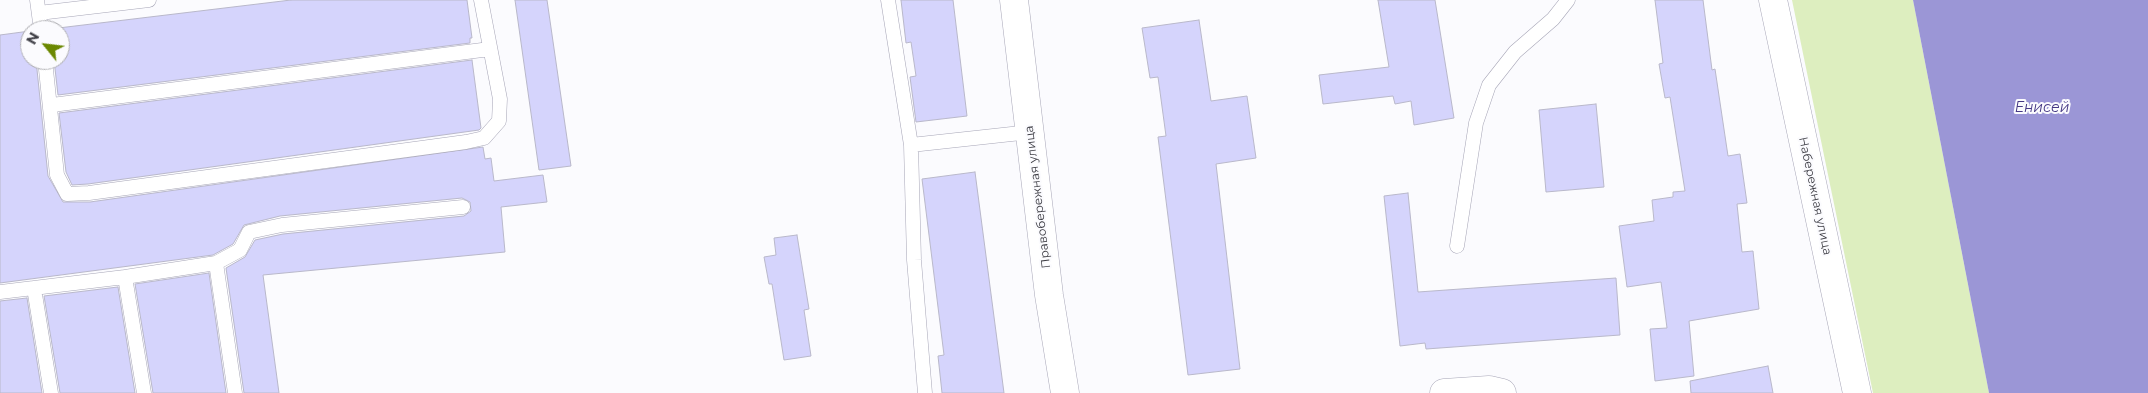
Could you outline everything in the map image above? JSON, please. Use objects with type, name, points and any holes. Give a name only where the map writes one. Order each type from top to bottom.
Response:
[{"type":"street","name":"Правобережная улица","points":[[1014,0],[1049,295],[1065,393]]},
{"type":"street","name":"Набережная улица","points":[[1773,0],[1857,393]]},
{"type":"street","points":[[1444,393],[1488,390],[1502,393]]},
{"type":"lane","points":[[40,20],[38,7],[148,0]]},
{"type":"lane","points":[[47,70],[57,175],[67,194],[89,193],[484,138],[499,121],[500,99],[481,0]]},
{"type":"lane","points":[[888,0],[911,145],[914,260],[925,393]]},
{"type":"lane","points":[[1457,246],[1476,123],[1490,85],[1515,52],[1553,19],[1568,0]]},
{"type":"lane","points":[[52,105],[490,49]]},
{"type":"lane","points":[[911,145],[1030,132]]},
{"type":"lane","points":[[0,292],[125,277],[216,263],[240,250],[249,232],[282,225],[463,207]]},
{"type":"lane","points":[[216,263],[235,393]]},
{"type":"lane","points":[[125,277],[144,393]]},
{"type":"lane","points":[[34,288],[51,393]]},
{"type":"green space","points":[[1792,0],[1913,0],[1989,393],[1873,393]]},
{"type":"water","name":"Енисей","points":[[1913,0],[2148,0],[2148,393],[1989,393]]},
{"type":"building","points":[[291,0],[467,0],[472,38],[470,38],[470,43],[58,95],[55,70],[70,70],[70,27]]},
{"type":"building","points":[[515,0],[547,0],[571,166],[539,170]]},
{"type":"building","points":[[901,0],[953,0],[967,116],[916,122],[910,77],[916,76],[911,42],[906,43]]},
{"type":"building","points":[[1378,0],[1435,0],[1454,118],[1414,125],[1411,101],[1395,104],[1393,96],[1323,104],[1319,75],[1389,67]]},
{"type":"building","points":[[1655,0],[1703,0],[1712,70],[1715,69],[1728,156],[1740,154],[1747,203],[1737,204],[1742,252],[1753,251],[1759,309],[1689,321],[1694,376],[1655,381],[1650,329],[1667,328],[1661,282],[1627,287],[1619,226],[1654,221],[1652,200],[1673,197],[1673,192],[1685,191],[1670,97],[1665,98],[1659,64],[1663,63]]},
{"type":"building","points":[[1199,20],[1211,101],[1247,96],[1256,158],[1216,164],[1240,369],[1188,375],[1158,137],[1166,136],[1158,77],[1150,78],[1142,28]]},
{"type":"building","points":[[20,32],[20,70],[37,70],[48,176],[63,202],[90,202],[483,147],[485,159],[491,158],[494,181],[543,175],[547,202],[501,207],[505,252],[263,275],[279,393],[244,393],[226,268],[245,257],[255,240],[283,234],[464,216],[471,211],[470,202],[462,198],[280,216],[244,225],[233,244],[213,255],[0,283],[0,35]]},
{"type":"building","points":[[472,60],[481,128],[479,130],[88,184],[72,185],[66,172],[59,113]]},
{"type":"building","points":[[1596,104],[1604,187],[1546,192],[1539,110]]},
{"type":"building","points":[[975,172],[1004,393],[942,393],[938,356],[944,355],[922,179]]},
{"type":"building","points":[[1408,193],[1418,292],[1616,278],[1620,335],[1426,349],[1425,343],[1400,346],[1384,196]]},
{"type":"building","points":[[797,235],[809,309],[804,310],[811,356],[784,360],[772,284],[769,284],[764,257],[776,255],[774,238]]},
{"type":"building","points":[[209,273],[226,393],[153,393],[135,284]]},
{"type":"building","points":[[118,287],[135,393],[60,393],[44,296]]},
{"type":"building","points":[[27,298],[42,393],[0,393],[0,301]]},
{"type":"building","points":[[1768,366],[1773,393],[1691,393],[1690,381]]}]
